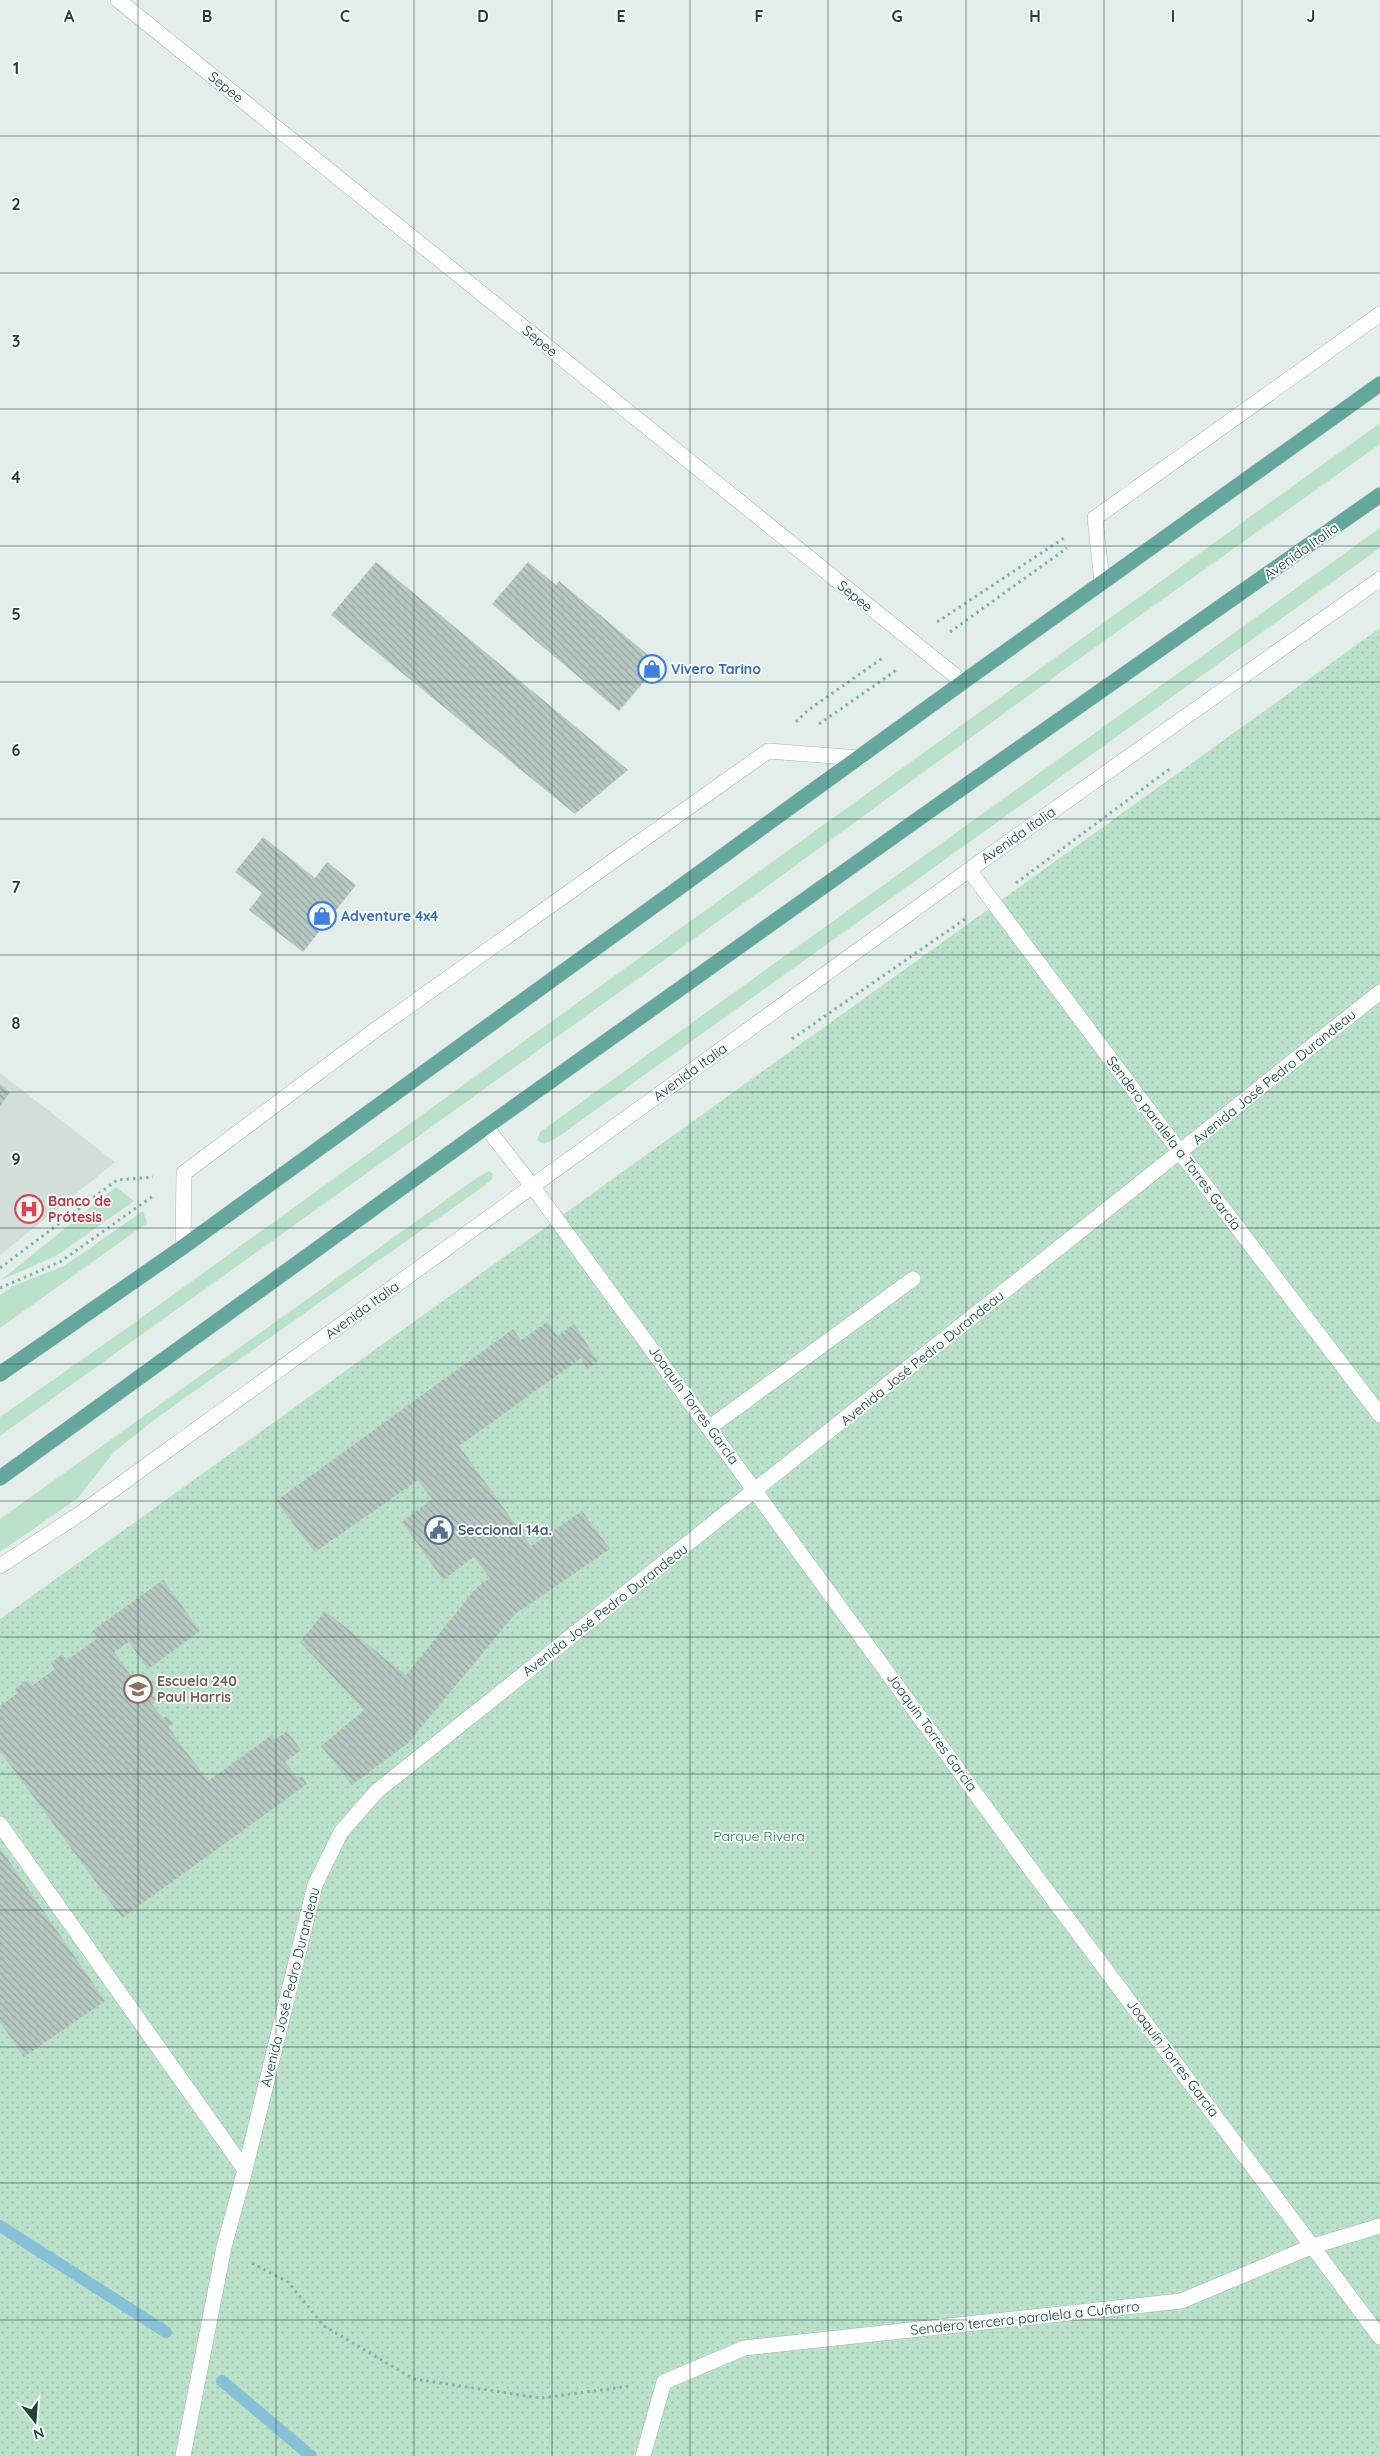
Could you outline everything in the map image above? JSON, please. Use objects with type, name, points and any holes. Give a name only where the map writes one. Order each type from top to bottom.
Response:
[{"type":"main road","points":[[0,1374],[183,1247],[963,682],[1380,384]]},
{"type":"main road","name":"Avenida Italia","points":[[0,1478],[486,1127],[921,817],[1380,495]]},
{"type":"street","name":"Sepee","points":[[118,0],[963,682]]},
{"type":"street","points":[[1102,582],[1094,518],[1380,314]]},
{"type":"street","name":"Avenida Italia","points":[[0,1566],[89,1507],[969,870],[1380,579]]},
{"type":"street","points":[[183,1247],[184,1173],[378,1028],[768,751],[860,758]]},
{"type":"street","name":"Sendero paralela a Torres García","points":[[969,870],[1380,1415]]},
{"type":"street","name":"Avenida José Pedro Durandeau","points":[[183,2456],[224,2247],[246,2170],[315,1885],[340,1832],[377,1791],[1380,992]]},
{"type":"street","name":"Joaquín Torres García","points":[[486,1127],[533,1186],[710,1427],[1035,1875],[1380,2337]]},
{"type":"street","points":[[710,1427],[913,1279]]},
{"type":"street","points":[[0,1824],[246,2170]]},
{"type":"street","name":"Sendero tercera paralela a Cuñarro","points":[[664,2382],[744,2348],[1181,2301],[1313,2246],[1380,2226]]},
{"type":"street","points":[[643,2456],[664,2382]]},
{"type":"path","points":[[0,1268],[117,1180],[184,1173]]},
{"type":"path","points":[[0,1288],[60,1262],[184,1173]]},
{"type":"path","points":[[224,2247],[288,2282],[324,2326],[414,2379],[541,2398],[664,2382]]},
{"type":"shaded area","name":"Banco de Prótesis","points":[[0,1073],[115,1162],[0,1255]]},
{"type":"green space","points":[[1380,423],[1380,444],[0,1436],[0,1417],[127,1328]]},
{"type":"green space","points":[[1380,528],[1380,548],[555,1139],[544,1144],[537,1140],[540,1132]]},
{"type":"green space","name":"Parque Rivera","points":[[1380,628],[1380,2456],[0,2456],[0,1619]]},
{"type":"green space","points":[[489,1171],[493,1174],[492,1179],[484,1186],[158,1417],[114,1452],[78,1498],[0,1552],[0,1519]]},
{"type":"green space","points":[[116,1187],[134,1201],[56,1256],[1,1280]]},
{"type":"green space","points":[[143,1211],[147,1223],[0,1328],[0,1295],[13,1286],[64,1266]]},
{"type":"building","points":[[376,562],[628,770],[575,814],[331,615]]},
{"type":"building","points":[[528,562],[556,585],[559,581],[659,664],[619,711],[492,604]]},
{"type":"building","points":[[263,837],[315,878],[327,862],[356,885],[303,952],[249,910],[262,893],[235,872]]},
{"type":"building","points":[[0,1084],[10,1092],[0,1106]]},
{"type":"building","points":[[547,1322],[558,1336],[574,1324],[598,1361],[587,1369],[581,1358],[459,1446],[531,1546],[582,1511],[610,1549],[515,1614],[408,1743],[352,1785],[321,1746],[364,1710],[300,1642],[325,1611],[406,1675],[476,1588],[490,1578],[474,1557],[443,1580],[402,1522],[432,1499],[418,1480],[315,1552],[276,1501],[513,1329],[521,1340]]},
{"type":"building","points":[[163,1580],[200,1631],[148,1669],[129,1642],[114,1652],[146,1696],[151,1693],[156,1699],[151,1703],[163,1718],[167,1716],[173,1724],[168,1727],[208,1781],[272,1735],[275,1740],[287,1731],[301,1750],[285,1762],[298,1779],[302,1776],[307,1784],[122,1918],[0,1751],[0,1706],[18,1693],[15,1689],[28,1680],[32,1686],[55,1669],[51,1663],[62,1654],[67,1660],[98,1638],[92,1631]]},
{"type":"building","points":[[0,1848],[105,2001],[24,2057],[0,2022]]},
{"type":"waterway","points":[[0,2226],[166,2332]]},
{"type":"waterway","points":[[222,2381],[311,2456]]},
{"type":"place","name":"Vivero Tarino","points":[[652,669]]},
{"type":"place","name":"Adventure 4x4","points":[[322,916]]},
{"type":"place","name":"Banco de Prótesis","points":[[29,1209]]},
{"type":"place","name":"Seccional 14a.","points":[[439,1530]]},
{"type":"place","name":"Escuela 240 Paul Harris","points":[[138,1689]]}]
